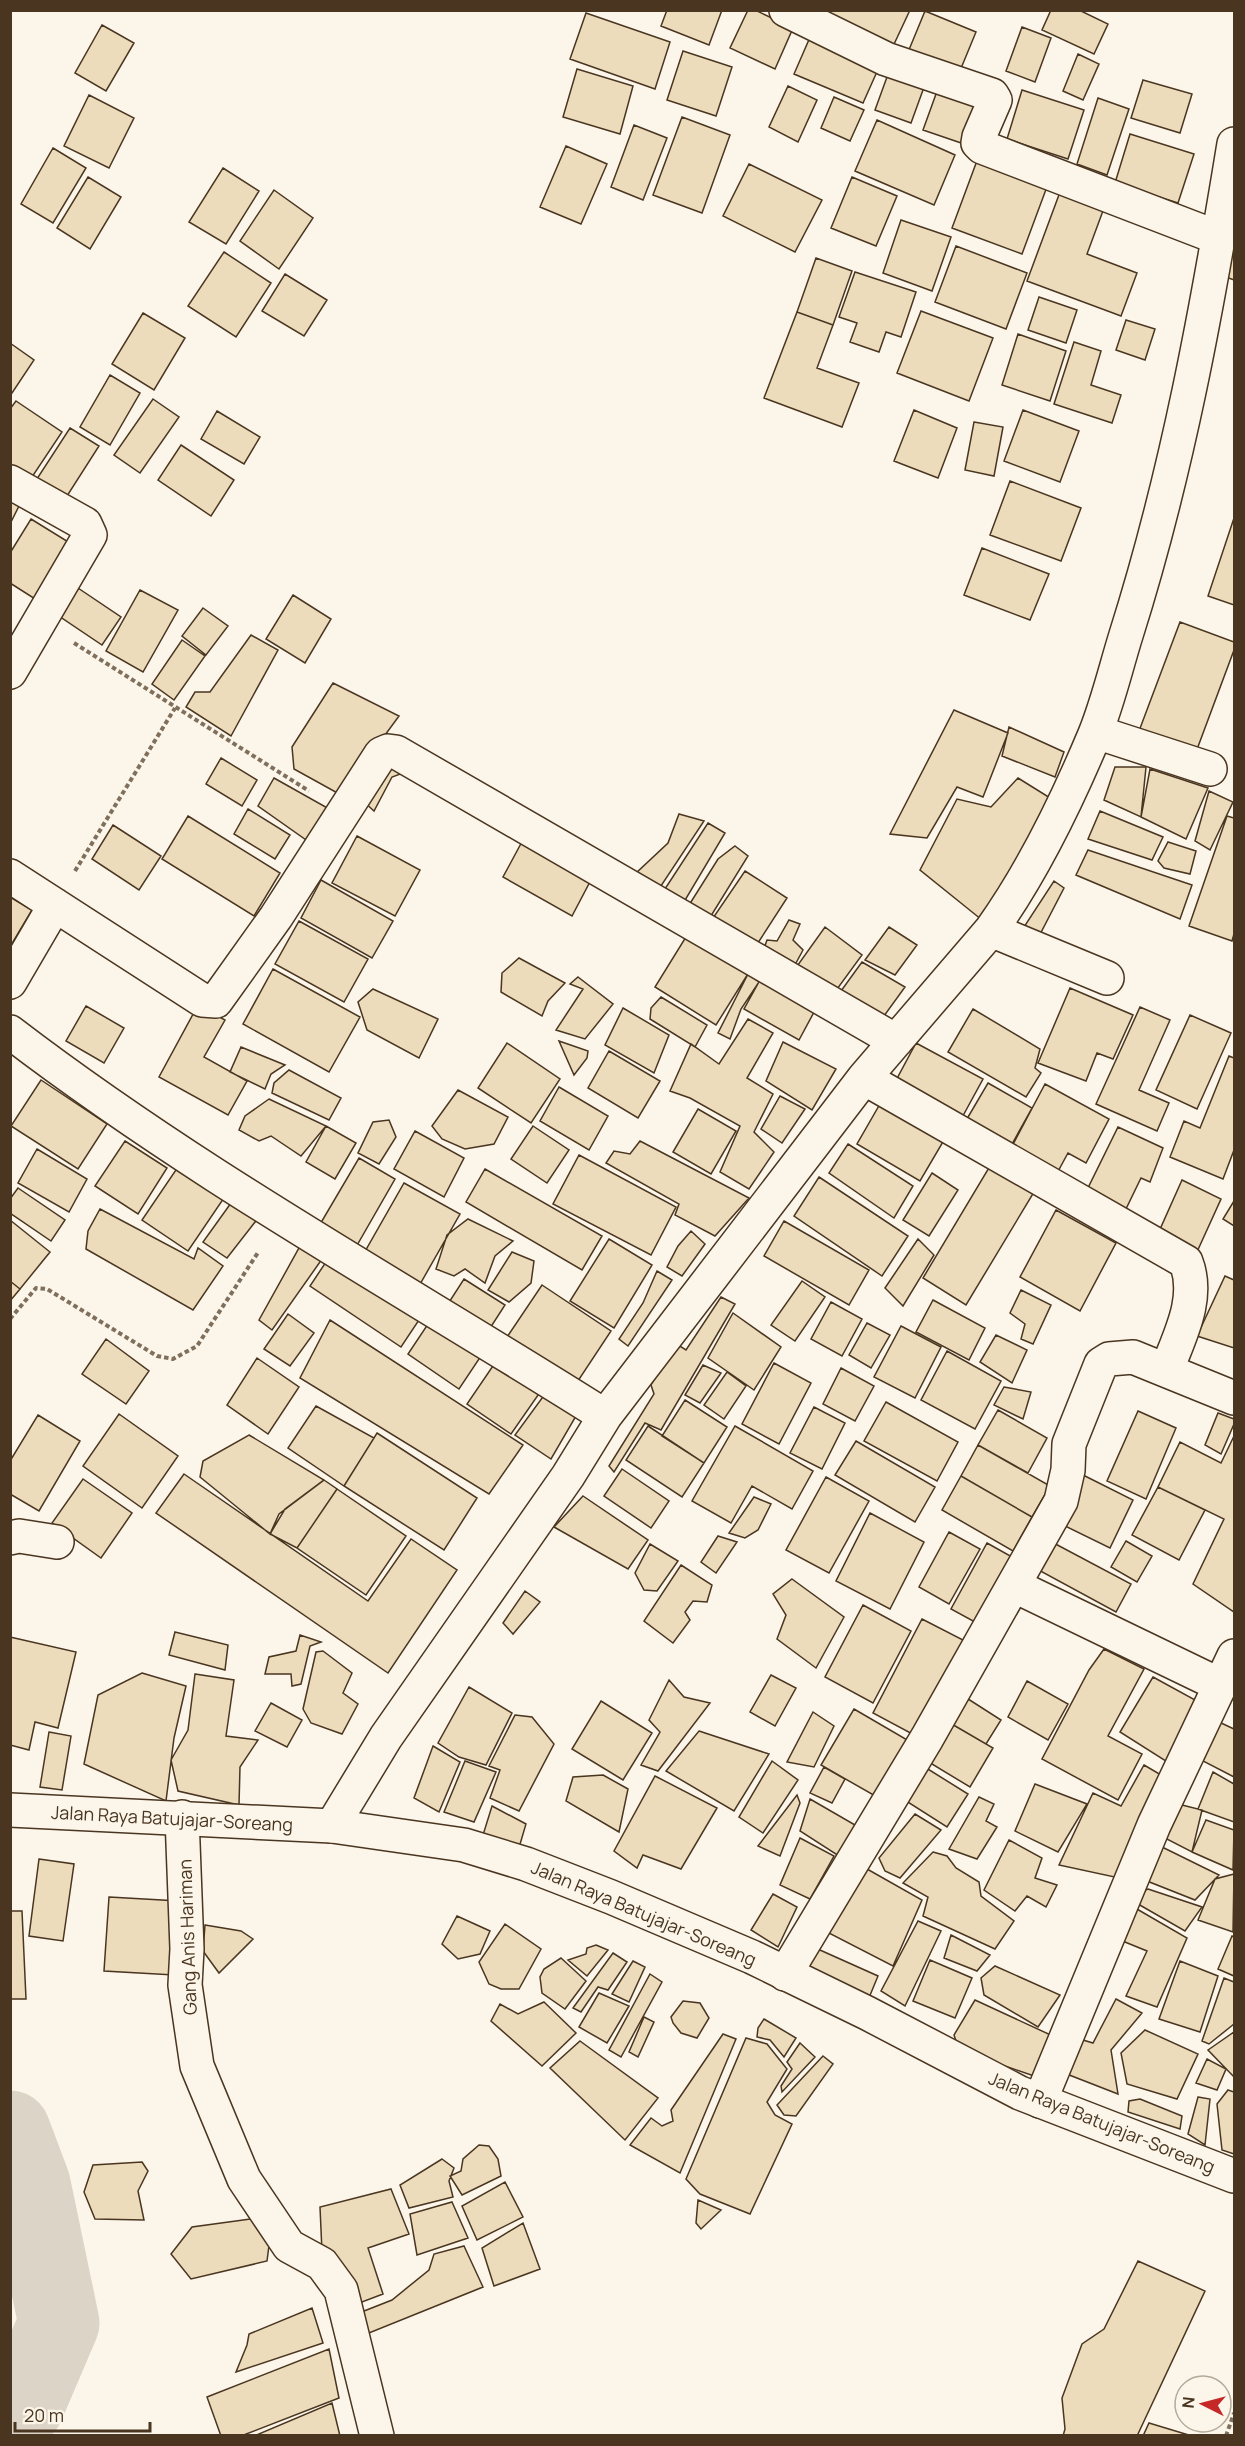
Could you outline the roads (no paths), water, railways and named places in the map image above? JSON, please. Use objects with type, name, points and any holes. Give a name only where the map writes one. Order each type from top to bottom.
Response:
[{"type":"main road","points":[[786,10],[886,59],[992,95],[995,100],[979,137],[978,144],[982,147],[1219,238]]},
{"type":"main road","points":[[332,1826],[386,1737],[568,1476],[605,1416],[864,1078],[991,930],[1005,910],[1051,829],[1096,732],[1141,588],[1169,486],[1193,378],[1234,144]]},
{"type":"main road","points":[[10,482],[86,524],[90,529],[90,535],[10,672]]},
{"type":"main road","points":[[1096,732],[1210,769]]},
{"type":"main road","points":[[10,876],[202,999],[216,1001],[276,917],[381,754],[388,751],[396,752],[896,1041]]},
{"type":"main road","points":[[10,982],[55,905]]},
{"type":"main road","points":[[991,930],[1107,978]]},
{"type":"main road","points":[[10,1032],[68,1076],[281,1218],[605,1416]]},
{"type":"main road","points":[[864,1078],[1186,1262],[1191,1285],[1189,1312],[1167,1369]]},
{"type":"main road","points":[[785,1974],[927,1738],[1062,1501],[1068,1470],[1069,1444],[1101,1364],[1109,1359],[1133,1357],[1234,1398]]},
{"type":"main road","points":[[10,1538],[19,1536],[57,1542]]},
{"type":"main road","points":[[1015,1586],[1221,1704]]},
{"type":"main road","points":[[1040,2101],[1154,1825],[1221,1704],[1234,1656]]},
{"type":"main road","name":"Jalan Raya Batujajar-Soreang","points":[[10,1810],[332,1826],[464,1845],[526,1864],[611,1897],[752,1957],[1040,2101],[1234,2176]]},
{"type":"main road","name":"Gang Anis Hariman","points":[[182,1817],[187,1949],[185,1985],[197,2066],[244,2179],[289,2246],[322,2265],[341,2290],[377,2436]]},
{"type":"waterway","points":[[10,2131],[30,2184],[59,2323],[24,2405],[10,2423]]}]
